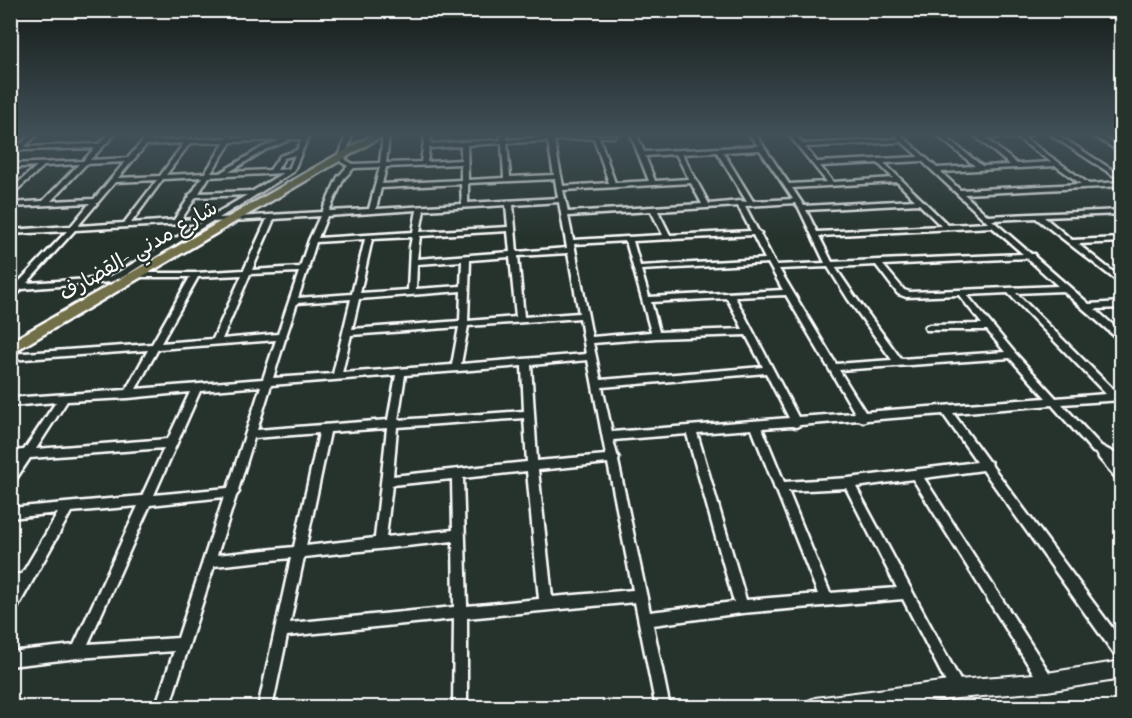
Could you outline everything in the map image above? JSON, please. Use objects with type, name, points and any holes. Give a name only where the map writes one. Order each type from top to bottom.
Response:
[{"type":"highway","name":"شارع مدني -القضارف","points":[[10,349],[322,169]]},
{"type":"street","points":[[10,194],[38,169]]},
{"type":"street","points":[[44,204],[79,169]]},
{"type":"street","points":[[10,297],[15,287],[73,228],[123,169]]},
{"type":"street","points":[[126,225],[168,169]]},
{"type":"street","points":[[176,223],[210,169]]},
{"type":"street","points":[[221,174],[230,169]]},
{"type":"street","points":[[272,172],[274,169]]},
{"type":"street","points":[[162,708],[313,240],[322,215],[341,177],[349,169]]},
{"type":"street","points":[[372,212],[382,169]]},
{"type":"street","points":[[465,169],[465,205]]},
{"type":"street","points":[[506,169],[507,179]]},
{"type":"street","points":[[555,169],[663,708]]},
{"type":"street","points":[[607,169],[613,186]]},
{"type":"street","points":[[648,169],[653,183]]},
{"type":"street","points":[[687,169],[706,205]]},
{"type":"street","points":[[730,169],[750,203]]},
{"type":"street","points":[[776,169],[802,208],[830,265],[899,363]]},
{"type":"street","points":[[820,169],[832,184]]},
{"type":"street","points":[[887,169],[947,228]]},
{"type":"street","points":[[937,170],[970,169]]},
{"type":"street","points":[[1064,169],[1089,186]]},
{"type":"street","points":[[1099,169],[1120,184]]},
{"type":"street","points":[[937,170],[986,218],[1032,256],[1122,338]]},
{"type":"street","points":[[114,180],[291,171]]},
{"type":"street","points":[[15,287],[107,280],[169,246],[206,221],[291,171]]},
{"type":"street","points":[[379,186],[556,177]]},
{"type":"street","points":[[788,186],[898,180]]},
{"type":"street","points":[[559,188],[693,181]]},
{"type":"street","points":[[959,192],[1120,184]]},
{"type":"street","points":[[192,195],[255,193]]},
{"type":"street","points":[[10,239],[14,231],[562,200]]},
{"type":"street","points":[[10,205],[95,201]]},
{"type":"street","points":[[565,214],[797,201]]},
{"type":"street","points":[[802,208],[920,202]]},
{"type":"street","points":[[509,203],[520,320]]},
{"type":"street","points":[[740,203],[772,264],[863,418]]},
{"type":"street","points":[[412,293],[416,235],[422,208]]},
{"type":"street","points":[[653,208],[666,237]]},
{"type":"street","points":[[986,218],[1122,212]]},
{"type":"street","points":[[1038,216],[1122,283]]},
{"type":"street","points":[[216,342],[270,218]]},
{"type":"street","points":[[815,234],[994,225]]},
{"type":"street","points":[[313,240],[511,229]]},
{"type":"street","points":[[414,262],[513,255],[629,240],[757,232]]},
{"type":"street","points":[[337,376],[369,237]]},
{"type":"street","points":[[629,240],[656,335]]},
{"type":"street","points":[[1071,242],[1122,240]]},
{"type":"street","points":[[638,268],[772,264],[830,265],[1032,256]]},
{"type":"street","points":[[456,368],[464,325],[466,259]]},
{"type":"street","points":[[878,263],[904,294],[962,294],[1067,288]]},
{"type":"street","points":[[138,275],[195,275],[305,269]]},
{"type":"street","points":[[1106,270],[1122,270]]},
{"type":"street","points":[[128,394],[195,275]]},
{"type":"street","points":[[294,301],[464,288]]},
{"type":"street","points":[[646,300],[788,291]]},
{"type":"street","points":[[1010,291],[1118,396]]},
{"type":"street","points":[[962,294],[1012,355],[1122,477]]},
{"type":"street","points":[[730,295],[796,423]]},
{"type":"street","points":[[1089,307],[1122,305]]},
{"type":"street","points":[[347,332],[584,315]]},
{"type":"street","points":[[929,328],[989,327]]},
{"type":"street","points":[[588,340],[748,332]]},
{"type":"street","points":[[10,357],[283,337]]},
{"type":"street","points":[[835,368],[1012,355]]},
{"type":"street","points":[[10,402],[592,357]]},
{"type":"street","points":[[526,363],[532,465],[546,603]]},
{"type":"street","points":[[598,384],[768,370]]},
{"type":"street","points":[[380,542],[393,422],[401,372]]},
{"type":"street","points":[[78,651],[196,389]]},
{"type":"street","points":[[609,436],[863,418],[1118,396]]},
{"type":"street","points":[[10,478],[63,399]]},
{"type":"street","points":[[946,411],[1122,653]]},
{"type":"street","points":[[251,434],[528,414]]},
{"type":"street","points":[[756,426],[826,599]]},
{"type":"street","points":[[265,708],[325,430]]},
{"type":"street","points":[[691,431],[742,607]]},
{"type":"street","points":[[10,455],[171,443]]},
{"type":"street","points":[[1097,449],[1122,462]]},
{"type":"street","points":[[386,481],[614,458]]},
{"type":"street","points":[[779,486],[849,483],[987,465]]},
{"type":"street","points":[[457,473],[461,614],[460,708]]},
{"type":"street","points":[[916,474],[1047,682]]},
{"type":"street","points":[[849,483],[957,688]]},
{"type":"street","points":[[10,513],[233,492]]},
{"type":"street","points":[[10,608],[67,508]]},
{"type":"street","points":[[210,561],[459,535]]},
{"type":"street","points":[[10,581],[26,580]]},
{"type":"street","points":[[646,619],[742,607],[906,592]]},
{"type":"street","points":[[281,630],[641,595]]},
{"type":"street","points":[[10,659],[78,651],[182,644]]},
{"type":"street","points":[[815,708],[868,704],[957,688],[1047,682],[1122,670]]}]
